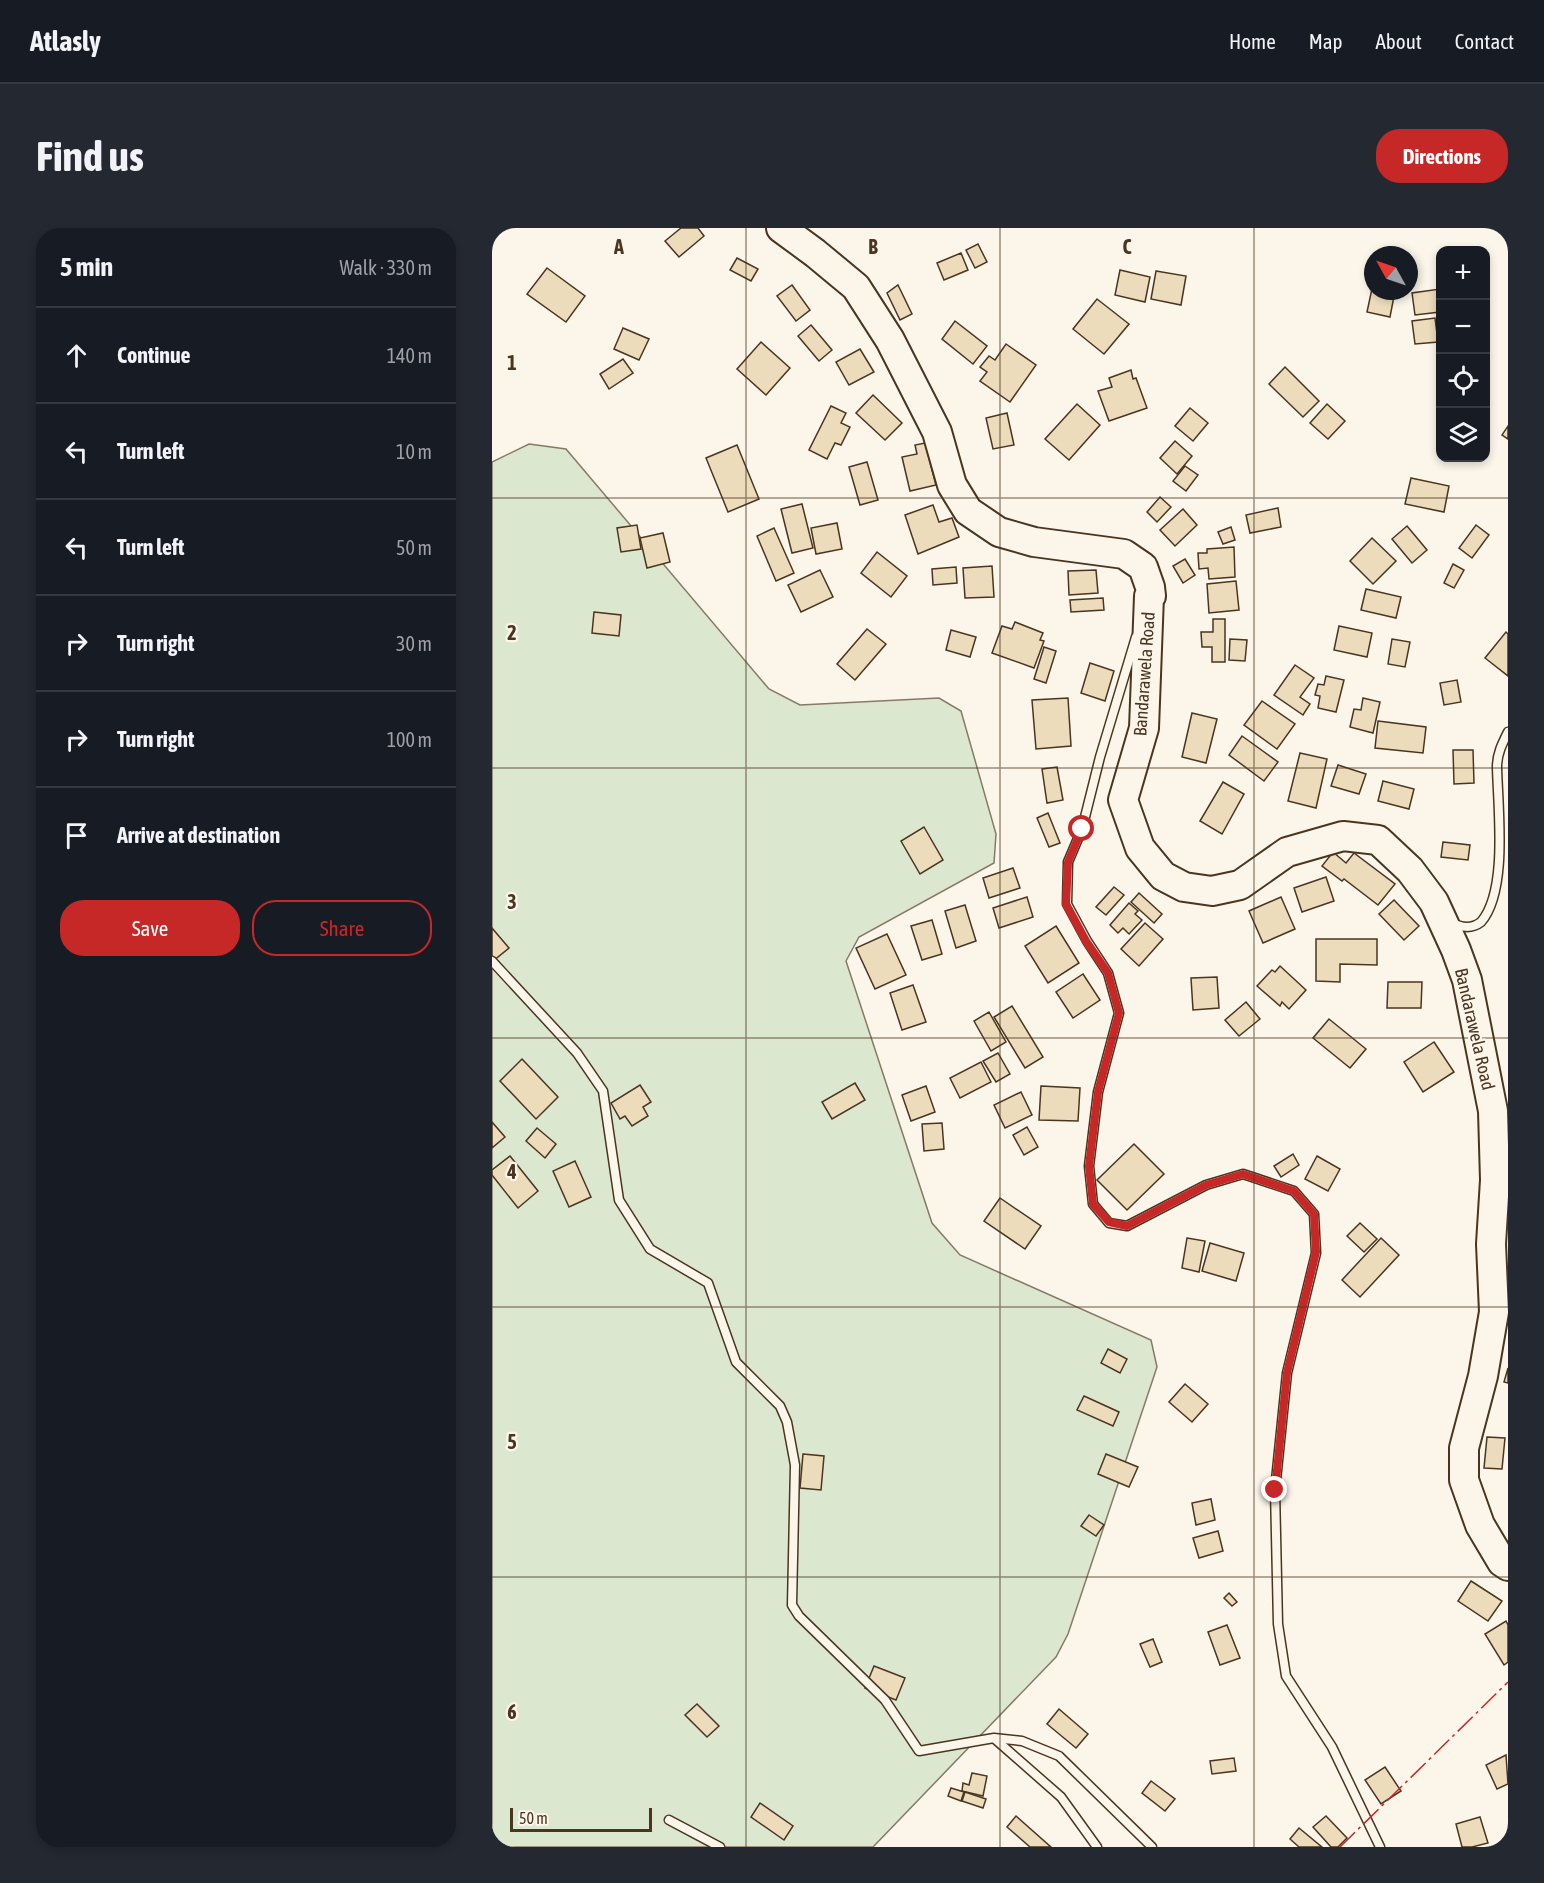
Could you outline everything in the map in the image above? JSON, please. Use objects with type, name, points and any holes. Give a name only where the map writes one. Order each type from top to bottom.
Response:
[{"type":"highway","name":"Bandarawela Road","points":[[781,228],[855,287],[873,314],[890,340],[938,432],[952,485],[968,511],[999,532],[1034,542],[1124,554],[1143,567],[1150,587],[1143,728],[1124,800],[1140,848],[1162,876],[1185,887],[1212,891],[1240,885],[1287,852],[1343,836],[1378,840],[1410,870],[1434,902],[1467,980],[1493,1111],[1498,1182],[1491,1244],[1494,1312],[1483,1376],[1464,1448],[1464,1480],[1480,1525],[1502,1562],[1508,1566]]},
{"type":"lane","points":[[1149,596],[1100,757],[1082,829],[1068,862],[1066,904],[1086,941],[1108,973],[1119,1013],[1098,1092],[1089,1166],[1093,1204],[1109,1222],[1127,1226],[1206,1185],[1243,1174],[1294,1191],[1314,1214],[1316,1252],[1287,1373],[1275,1490],[1278,1624],[1286,1676],[1332,1747],[1380,1847]]},
{"type":"lane","points":[[1440,916],[1467,927],[1477,925],[1489,916],[1504,887],[1505,838],[1498,791],[1497,764],[1500,747],[1508,732]]},
{"type":"lane","points":[[492,960],[577,1053],[603,1092],[619,1200],[650,1249],[708,1283],[736,1362],[780,1406],[787,1422],[795,1464],[792,1605],[799,1616],[885,1700],[918,1751],[994,1738],[1022,1741],[1059,1756],[1152,1847]]},
{"type":"lane","points":[[994,1738],[1060,1797],[1096,1847]]},
{"type":"lane","points":[[669,1820],[720,1847]]},
{"type":"green space","points":[[529,444],[566,449],[769,689],[800,705],[939,698],[961,711],[996,834],[994,863],[859,937],[846,961],[932,1223],[960,1255],[1151,1340],[1157,1367],[1068,1634],[1056,1657],[873,1847],[492,1847],[492,462]]},
{"type":"building","points":[[681,228],[698,228],[704,236],[679,257],[665,241]]},
{"type":"building","points":[[978,244],[987,262],[975,268],[966,250]]},
{"type":"building","points":[[961,253],[968,270],[944,280],[937,263]]},
{"type":"building","points":[[737,258],[758,269],[751,281],[730,270]]},
{"type":"building","points":[[547,268],[585,296],[566,322],[527,294]]},
{"type":"building","points":[[1120,270],[1150,277],[1145,302],[1115,295]]},
{"type":"building","points":[[1156,271],[1186,276],[1181,305],[1151,299]]},
{"type":"building","points":[[792,285],[810,310],[796,321],[777,296]]},
{"type":"building","points":[[898,285],[912,314],[900,320],[887,293]]},
{"type":"building","points":[[1436,290],[1436,312],[1415,315],[1413,300],[1418,300],[1418,292]]},
{"type":"building","points":[[1097,299],[1129,324],[1104,354],[1073,329]]},
{"type":"building","points":[[1370,300],[1393,300],[1390,317],[1367,312]]},
{"type":"building","points":[[1435,318],[1436,342],[1415,344],[1412,321]]},
{"type":"building","points":[[955,321],[987,346],[973,364],[942,339]]},
{"type":"building","points":[[811,325],[832,350],[819,361],[798,336]]},
{"type":"building","points":[[623,328],[649,339],[639,360],[614,349]]},
{"type":"building","points":[[761,342],[790,368],[766,395],[737,369]]},
{"type":"building","points":[[1006,344],[1036,365],[1010,402],[980,381],[987,372],[980,367],[989,356],[995,360]]},
{"type":"building","points":[[860,349],[874,372],[849,385],[836,362]]},
{"type":"building","points":[[623,359],[633,373],[609,389],[600,374]]},
{"type":"building","points":[[1285,367],[1319,401],[1303,417],[1269,384]]},
{"type":"building","points":[[1131,370],[1147,408],[1109,421],[1098,391],[1112,387],[1109,378]]},
{"type":"building","points":[[873,395],[902,423],[885,440],[856,413]]},
{"type":"building","points":[[1077,404],[1100,425],[1069,460],[1045,439]]},
{"type":"building","points":[[1327,404],[1345,421],[1328,439],[1310,423]]},
{"type":"building","points":[[831,406],[846,413],[841,423],[850,427],[841,445],[835,443],[827,459],[809,450]]},
{"type":"building","points":[[1190,408],[1208,423],[1193,441],[1175,426]]},
{"type":"building","points":[[1007,413],[1014,445],[993,449],[986,418]]},
{"type":"building","points":[[1508,426],[1508,439],[1502,435]]},
{"type":"building","points":[[1175,441],[1192,456],[1177,474],[1160,458]]},
{"type":"building","points":[[925,443],[936,485],[910,491],[902,457],[917,454],[915,445]]},
{"type":"building","points":[[737,445],[759,499],[728,512],[706,458]]},
{"type":"building","points":[[867,462],[878,500],[860,505],[849,467]]},
{"type":"building","points":[[1185,466],[1198,475],[1186,491],[1173,481]]},
{"type":"building","points":[[1411,478],[1449,486],[1444,512],[1405,504]]},
{"type":"building","points":[[1160,497],[1171,507],[1157,522],[1147,512]]},
{"type":"building","points":[[802,504],[813,548],[792,553],[781,509]]},
{"type":"building","points":[[933,505],[939,522],[952,518],[959,537],[918,554],[905,515]]},
{"type":"building","points":[[1278,508],[1281,527],[1250,533],[1246,515]]},
{"type":"building","points":[[1183,509],[1197,525],[1175,546],[1160,530]]},
{"type":"building","points":[[837,523],[842,549],[816,554],[811,528]]},
{"type":"building","points":[[637,525],[641,549],[621,552],[617,528]]},
{"type":"building","points":[[1476,525],[1489,535],[1472,558],[1459,548]]},
{"type":"building","points":[[1407,526],[1427,550],[1412,563],[1392,539]]},
{"type":"building","points":[[1231,527],[1235,540],[1223,544],[1218,532]]},
{"type":"building","points":[[774,528],[794,573],[776,581],[757,536]]},
{"type":"building","points":[[663,533],[670,562],[647,568],[640,538]]},
{"type":"building","points":[[1372,538],[1396,561],[1373,584],[1350,561]]},
{"type":"building","points":[[1234,547],[1235,577],[1209,579],[1208,568],[1199,569],[1198,553],[1207,553],[1207,549]]},
{"type":"building","points":[[877,552],[907,576],[891,597],[861,573]]},
{"type":"building","points":[[1185,559],[1195,575],[1183,583],[1173,566]]},
{"type":"building","points":[[1453,564],[1464,570],[1454,588],[1444,583]]},
{"type":"building","points":[[992,566],[994,597],[965,598],[963,568]]},
{"type":"building","points":[[956,567],[957,583],[933,585],[932,569]]},
{"type":"building","points":[[820,570],[833,597],[801,612],[788,585]]},
{"type":"building","points":[[1096,570],[1098,593],[1069,595],[1068,571]]},
{"type":"building","points":[[1236,581],[1239,610],[1209,613],[1207,584]]},
{"type":"building","points":[[1366,589],[1401,597],[1396,618],[1361,610]]},
{"type":"building","points":[[1103,598],[1104,610],[1071,612],[1070,600]]},
{"type":"building","points":[[594,612],[621,615],[619,636],[592,633]]},
{"type":"building","points":[[1213,619],[1225,619],[1225,662],[1212,662],[1212,647],[1202,647],[1201,632],[1213,632]]},
{"type":"building","points":[[1015,622],[1043,633],[1040,640],[1044,641],[1034,668],[992,653],[1002,626],[1012,629]]},
{"type":"building","points":[[1339,626],[1372,633],[1367,657],[1334,650]]},
{"type":"building","points":[[867,629],[886,644],[855,680],[837,664]]},
{"type":"building","points":[[951,630],[976,637],[970,657],[946,650]]},
{"type":"building","points":[[1506,632],[1508,634],[1508,676],[1485,658]]},
{"type":"building","points":[[1230,639],[1247,640],[1245,661],[1229,660]]},
{"type":"building","points":[[1392,639],[1410,642],[1405,667],[1388,664]]},
{"type":"building","points":[[1044,647],[1056,651],[1046,683],[1034,679]]},
{"type":"building","points":[[1090,663],[1114,671],[1105,701],[1081,693]]},
{"type":"building","points":[[1295,665],[1314,678],[1300,697],[1310,704],[1303,715],[1274,695]]},
{"type":"building","points":[[1326,676],[1344,680],[1336,712],[1318,708],[1320,696],[1315,695],[1318,684],[1324,685]]},
{"type":"building","points":[[1457,680],[1461,702],[1444,705],[1440,683]]},
{"type":"building","points":[[1068,698],[1071,746],[1036,749],[1032,700]]},
{"type":"building","points":[[1363,698],[1380,702],[1373,733],[1350,727],[1354,709],[1361,710]]},
{"type":"building","points":[[1262,701],[1295,724],[1277,749],[1244,725]]},
{"type":"building","points":[[1192,713],[1217,719],[1206,763],[1182,757]]},
{"type":"building","points":[[1378,721],[1426,727],[1423,753],[1375,748]]},
{"type":"building","points":[[1242,736],[1278,762],[1264,781],[1229,755]]},
{"type":"building","points":[[1453,750],[1473,750],[1474,783],[1454,784]]},
{"type":"building","points":[[1300,753],[1327,759],[1316,808],[1288,801]]},
{"type":"building","points":[[1338,765],[1366,774],[1359,794],[1331,786]]},
{"type":"building","points":[[1057,767],[1063,800],[1047,803],[1042,769]]},
{"type":"building","points":[[1383,781],[1414,789],[1409,809],[1378,801]]},
{"type":"building","points":[[1223,782],[1244,794],[1222,834],[1200,821]]},
{"type":"building","points":[[1048,813],[1060,843],[1049,847],[1037,818]]},
{"type":"building","points":[[924,827],[943,860],[920,874],[901,841]]},
{"type":"building","points":[[1443,842],[1470,845],[1468,860],[1441,857]]},
{"type":"building","points":[[1333,852],[1346,863],[1354,853],[1395,884],[1378,905],[1344,879],[1342,881],[1322,866]]},
{"type":"building","points":[[1013,868],[1020,888],[989,898],[983,878]]},
{"type":"building","points":[[1326,877],[1334,901],[1302,912],[1294,888]]},
{"type":"building","points":[[1114,887],[1124,895],[1106,915],[1096,907]]},
{"type":"building","points":[[1139,893],[1162,914],[1154,923],[1131,902]]},
{"type":"building","points":[[1027,897],[1033,917],[999,928],[993,908]]},
{"type":"building","points":[[1281,897],[1295,929],[1263,943],[1249,911]]},
{"type":"building","points":[[1394,900],[1419,926],[1404,940],[1379,914]]},
{"type":"building","points":[[1129,903],[1138,911],[1135,914],[1142,920],[1129,934],[1123,928],[1118,933],[1110,925]]},
{"type":"building","points":[[965,905],[976,941],[956,948],[945,911]]},
{"type":"building","points":[[932,920],[942,954],[922,960],[911,926]]},
{"type":"building","points":[[1145,923],[1163,939],[1139,966],[1121,949]]},
{"type":"building","points":[[1056,926],[1079,963],[1048,983],[1025,946]]},
{"type":"building","points":[[492,928],[509,948],[493,961],[492,960]]},
{"type":"building","points":[[887,934],[906,975],[875,989],[856,948]]},
{"type":"building","points":[[1316,939],[1377,939],[1377,965],[1340,964],[1340,982],[1316,981]]},
{"type":"building","points":[[1280,966],[1306,990],[1289,1009],[1282,1002],[1280,1006],[1257,986],[1272,970],[1275,972]]},
{"type":"building","points":[[1083,974],[1100,1000],[1073,1018],[1056,992]]},
{"type":"building","points":[[1217,977],[1219,1008],[1193,1010],[1191,978]]},
{"type":"building","points":[[1388,982],[1422,982],[1421,1008],[1387,1008]]},
{"type":"building","points":[[913,985],[926,1022],[902,1030],[890,993]]},
{"type":"building","points":[[1246,1002],[1260,1019],[1239,1036],[1225,1020]]},
{"type":"building","points":[[1012,1006],[1043,1057],[1025,1068],[994,1017]]},
{"type":"building","points":[[989,1012],[1006,1042],[991,1051],[974,1021]]},
{"type":"building","points":[[1329,1019],[1366,1049],[1350,1068],[1313,1038]]},
{"type":"building","points":[[1434,1042],[1454,1072],[1423,1092],[1404,1062]]},
{"type":"building","points":[[998,1053],[1010,1074],[996,1082],[983,1061]]},
{"type":"building","points":[[522,1059],[558,1097],[536,1119],[500,1081]]},
{"type":"building","points":[[981,1062],[991,1082],[960,1098],[950,1078]]},
{"type":"building","points":[[855,1083],[865,1100],[832,1119],[822,1102]]},
{"type":"building","points":[[640,1085],[651,1102],[643,1107],[648,1116],[632,1126],[625,1116],[620,1119],[611,1103]]},
{"type":"building","points":[[926,1086],[935,1112],[911,1121],[902,1095]]},
{"type":"building","points":[[1041,1086],[1080,1088],[1078,1121],[1039,1120]]},
{"type":"building","points":[[1021,1092],[1032,1115],[1005,1128],[994,1105]]},
{"type":"building","points":[[492,1122],[505,1137],[492,1148]]},
{"type":"building","points":[[942,1123],[944,1149],[924,1151],[922,1124]]},
{"type":"building","points":[[1027,1127],[1038,1147],[1024,1155],[1013,1135]]},
{"type":"building","points":[[537,1128],[556,1144],[545,1158],[526,1141]]},
{"type":"building","points":[[1134,1144],[1164,1174],[1127,1210],[1097,1180]]},
{"type":"building","points":[[1293,1154],[1299,1165],[1281,1177],[1274,1166]]},
{"type":"building","points":[[510,1156],[538,1191],[518,1208],[492,1175],[492,1170]]},
{"type":"building","points":[[1317,1156],[1340,1169],[1328,1191],[1305,1179]]},
{"type":"building","points":[[575,1161],[591,1197],[569,1207],[553,1171]]},
{"type":"building","points":[[1000,1198],[1041,1226],[1025,1249],[984,1221]]},
{"type":"building","points":[[1360,1223],[1377,1239],[1364,1252],[1347,1236]]},
{"type":"building","points":[[1187,1238],[1205,1241],[1199,1272],[1182,1268]]},
{"type":"building","points":[[1381,1238],[1399,1255],[1360,1297],[1342,1280]]},
{"type":"building","points":[[1210,1243],[1244,1253],[1236,1281],[1202,1271]]},
{"type":"building","points":[[1108,1349],[1127,1359],[1120,1373],[1101,1363]]},
{"type":"building","points":[[1508,1368],[1508,1383],[1504,1382]]},
{"type":"building","points":[[1185,1384],[1208,1404],[1192,1422],[1169,1402]]},
{"type":"building","points":[[1084,1396],[1119,1412],[1113,1426],[1077,1410]]},
{"type":"building","points":[[1487,1437],[1505,1438],[1502,1469],[1484,1468]]},
{"type":"building","points":[[803,1454],[824,1456],[821,1490],[800,1488]]},
{"type":"building","points":[[1106,1454],[1138,1467],[1129,1487],[1098,1474]]},
{"type":"building","points":[[1211,1499],[1215,1520],[1196,1525],[1192,1503]]},
{"type":"building","points":[[1089,1515],[1104,1525],[1096,1536],[1081,1526]]},
{"type":"building","points":[[1218,1531],[1223,1551],[1199,1558],[1193,1538]]},
{"type":"building","points":[[1471,1581],[1502,1601],[1488,1621],[1458,1601]]},
{"type":"building","points":[[1229,1593],[1237,1602],[1232,1606],[1224,1598]]},
{"type":"building","points":[[1506,1621],[1508,1625],[1508,1662],[1504,1665],[1485,1634]]},
{"type":"building","points":[[1227,1625],[1240,1658],[1220,1665],[1208,1632]]},
{"type":"building","points":[[1153,1639],[1162,1662],[1150,1667],[1140,1644]]},
{"type":"building","points":[[874,1666],[905,1678],[896,1700],[865,1688]]},
{"type":"building","points":[[697,1704],[719,1726],[707,1737],[685,1715]]},
{"type":"building","points":[[1059,1709],[1088,1734],[1076,1748],[1047,1724]]},
{"type":"building","points":[[1506,1755],[1508,1784],[1497,1789],[1486,1765]]},
{"type":"building","points":[[1234,1758],[1236,1771],[1212,1774],[1210,1761]]},
{"type":"building","points":[[1385,1767],[1401,1791],[1381,1804],[1365,1780]]},
{"type":"building","points":[[972,1773],[987,1776],[983,1796],[962,1791],[963,1783],[969,1785]]},
{"type":"building","points":[[1151,1781],[1175,1799],[1165,1811],[1142,1793]]},
{"type":"building","points":[[951,1788],[964,1792],[961,1801],[948,1796]]},
{"type":"building","points":[[965,1792],[986,1799],[983,1808],[962,1801]]},
{"type":"building","points":[[760,1803],[793,1826],[784,1840],[751,1817]]},
{"type":"building","points":[[1016,1816],[1051,1847],[1030,1847],[1007,1827]]},
{"type":"building","points":[[1326,1816],[1347,1838],[1338,1847],[1331,1847],[1313,1827]]},
{"type":"building","points":[[1480,1817],[1488,1843],[1462,1847],[1456,1824]]},
{"type":"building","points":[[1299,1828],[1322,1847],[1299,1847],[1290,1839]]},
{"type":"power","points":[[1340,1847],[1508,1682]]},
{"type":"power","points":[[1502,1847],[1508,1841]]},
{"type":"route","points":[[1082,829],[1068,862],[1066,904],[1086,941],[1108,973],[1119,1013],[1098,1092],[1089,1166],[1093,1204],[1109,1222],[1127,1226],[1206,1185],[1243,1174],[1294,1191],[1314,1214],[1316,1252],[1287,1373],[1275,1490]]}]
